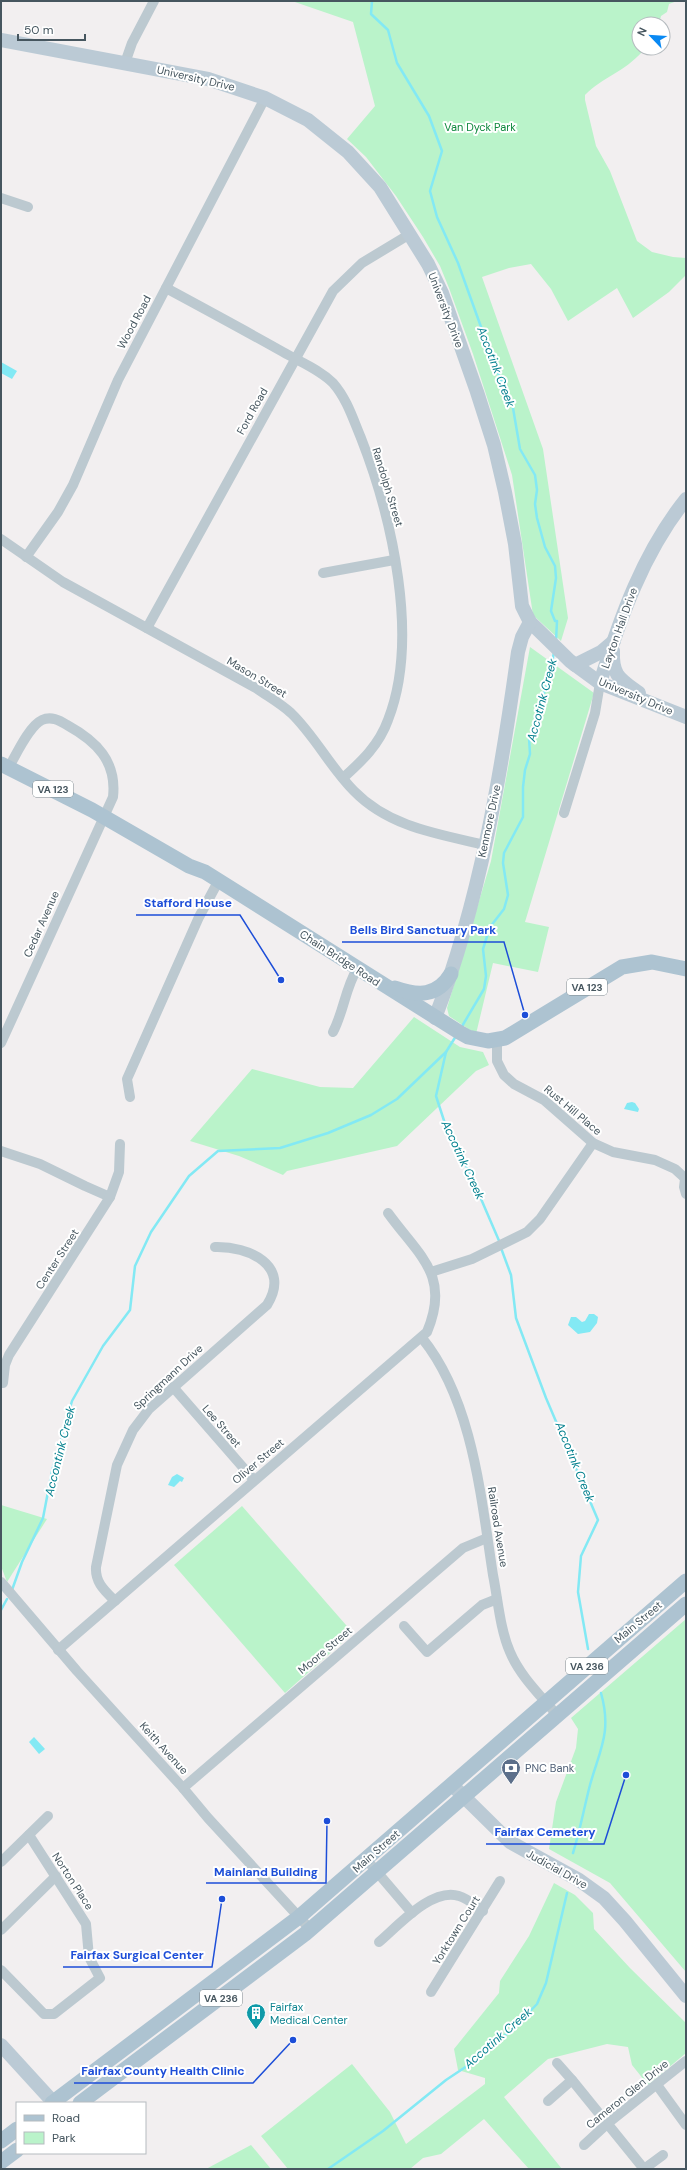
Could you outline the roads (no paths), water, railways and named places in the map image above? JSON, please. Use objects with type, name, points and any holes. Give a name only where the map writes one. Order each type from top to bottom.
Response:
[{"type":"main road","name":"Chain Bridge Road","points":[[5,765],[104,816],[189,866],[205,872],[219,880],[377,982],[468,1037],[488,1041],[497,1040],[518,1032],[608,974],[622,967],[652,962],[686,969]]},
{"type":"main road","points":[[377,982],[400,990],[423,993],[440,988],[451,974]]},
{"type":"main road","name":"Main Street","points":[[54,2102],[299,1917],[686,1582]]},
{"type":"main road","name":"Main Street","points":[[81,2102],[262,1968],[310,1930],[686,1604]]},
{"type":"main road","points":[[1,2141],[16,2130]]},
{"type":"main road","points":[[1,2162],[16,2151]]},
{"type":"street","points":[[125,63],[132,43],[154,1]]},
{"type":"street","name":"University Drive","points":[[1,40],[208,79],[265,98],[308,120],[348,152],[380,187],[428,264],[442,293],[494,445],[515,544],[522,606],[530,622],[573,663],[600,683],[686,717]]},
{"type":"street","name":"Wood Road","points":[[26,557],[58,512],[73,485],[118,380],[265,98]]},
{"type":"street","points":[[1,198],[28,207]]},
{"type":"street","name":"Ford Road","points":[[146,628],[325,304],[343,280],[362,263],[410,234]]},
{"type":"street","name":"Randolph Street","points":[[166,288],[322,373],[338,389],[347,404],[378,486],[394,560],[403,636],[401,664],[396,696],[389,719],[379,740],[367,755],[343,778]]},
{"type":"street","name":"Layton Hall Drive","points":[[564,814],[594,714],[600,683],[630,596],[647,559],[666,526],[686,499]]},
{"type":"street","name":"Mason Street","points":[[1,539],[63,582],[256,688],[278,702],[290,712],[310,734],[343,778],[354,791],[369,804],[397,821],[421,830],[484,845]]},
{"type":"street","points":[[323,573],[394,560]]},
{"type":"street","name":"Kenmore Drive","points":[[440,1021],[451,974],[464,932],[498,780],[518,652],[522,637],[530,622]]},
{"type":"street","points":[[573,663],[601,652],[614,641]]},
{"type":"street","points":[[614,641],[613,666],[619,678],[657,705]]},
{"type":"street","name":"Cedar Avenue","points":[[1,1043],[114,796],[114,777],[101,751],[93,741],[60,721],[50,718],[38,722],[5,765]]},
{"type":"street","points":[[130,1097],[127,1079],[199,917],[219,880]]},
{"type":"street","points":[[333,1032],[341,1013],[347,988],[357,969]]},
{"type":"street","name":"Rust Hill Place","points":[[497,1040],[497,1061],[504,1075],[514,1084],[544,1100],[593,1143],[613,1152],[655,1160],[675,1170],[686,1179],[684,1187],[686,1194]]},
{"type":"street","points":[[431,1272],[472,1258],[528,1232],[540,1220],[593,1143]]},
{"type":"street","name":"Center Street","points":[[3,1383],[5,1365],[9,1354],[110,1196],[119,1172],[120,1144]]},
{"type":"street","points":[[1,1151],[40,1164],[85,1186],[110,1196]]},
{"type":"street","name":"Oliver Street","points":[[58,1650],[254,1480],[422,1338],[427,1332],[436,1307],[436,1292],[431,1272],[421,1255],[388,1213]]},
{"type":"street","name":"Springmann Drive","points":[[115,1601],[100,1586],[96,1574],[117,1464],[127,1439],[140,1419],[173,1387],[267,1304],[274,1289],[271,1271],[257,1256],[232,1247],[215,1247]]},
{"type":"street","name":"Railroad Avenue","points":[[422,1338],[432,1349],[450,1384],[466,1429],[480,1486],[497,1599],[510,1652],[524,1676],[557,1715]]},
{"type":"street","name":"Lee Street","points":[[173,1387],[254,1480]]},
{"type":"street","name":"Moore Street","points":[[183,1788],[463,1548],[487,1538]]},
{"type":"street","name":"Keith Avenue","points":[[1,1582],[58,1650],[310,1930]]},
{"type":"street","points":[[404,1626],[427,1652],[482,1605],[497,1599]]},
{"type":"street","name":"Judicial Drive","points":[[452,1785],[510,1842],[579,1880],[604,1898],[625,1921],[686,1996]]},
{"type":"street","points":[[1,1862],[48,1816]]},
{"type":"street","name":"Norton Place","points":[[1,1970],[44,2014],[49,2015],[54,2014],[100,1978],[89,1957],[86,1924],[29,1835]]},
{"type":"street","points":[[366,1860],[412,1913]]},
{"type":"street","points":[[1,1930],[56,1876]]},
{"type":"street","name":"Yorktown Court","points":[[431,1992],[500,1881]]},
{"type":"street","points":[[379,1942],[412,1913],[442,1894],[460,1896],[483,1910]]},
{"type":"street","points":[[1,2045],[52,2102]]},
{"type":"street","name":"Cameron Glen Drive","points":[[584,2145],[608,2123],[686,2062]]},
{"type":"street","points":[[557,2063],[608,2123],[644,2169],[663,2155]]},
{"type":"street","points":[[548,2102],[572,2080]]},
{"type":"street","points":[[657,2085],[686,2125]]},
{"type":"water","points":[[1,362],[17,371],[12,379],[1,373]]},
{"type":"water","points":[[627,1103],[635,1103],[639,1109],[638,1112],[624,1109]]},
{"type":"water","points":[[589,1314],[594,1314],[598,1317],[597,1323],[590,1332],[578,1334],[568,1325],[571,1317],[576,1317],[582,1322],[585,1321]]},
{"type":"water","points":[[177,1474],[184,1478],[182,1482],[180,1481],[174,1487],[168,1485],[172,1477]]},
{"type":"water","points":[[34,1737],[45,1749],[39,1754],[29,1742]]},
{"type":"waterway","name":"Accotink Creek","points":[[372,1],[371,14],[388,30],[397,63],[429,116],[442,151],[430,191],[437,217],[458,263],[494,363],[513,408],[520,449],[535,475],[537,490],[535,504],[537,518],[545,547],[555,566],[556,578],[551,611],[555,621],[557,621],[556,641]]},
{"type":"waterway","name":"Accotink Creek","points":[[461,1028],[484,989],[486,976],[483,949],[490,927],[504,909],[508,895],[503,863],[504,853],[523,817],[523,787],[525,770],[530,754],[529,738],[535,731],[537,711],[549,679],[554,652]]},
{"type":"waterway","name":"Accotink Creek","points":[[456,1036],[446,1052],[436,1096],[449,1136],[469,1171],[500,1243]]},
{"type":"waterway","name":"Accontink Creek","points":[[12,1590],[22,1562],[43,1518],[52,1471],[72,1401],[103,1346],[130,1310],[135,1266],[151,1232],[189,1176],[218,1151],[280,1148],[328,1133],[371,1115],[397,1099],[446,1052]]},
{"type":"waterway","name":"Accotink Creek","points":[[501,1248],[511,1275],[516,1318],[546,1398],[598,1520],[581,1556],[578,1592],[588,1649]]},
{"type":"waterway","name":"Accontink Creek","points":[[1,1610],[7,1599]]},
{"type":"waterway","name":"Accotink Creek","points":[[573,1853],[605,1730],[604,1707],[601,1693]]},
{"type":"waterway","name":"Accotink Creek","points":[[328,2169],[383,2131],[446,2080],[476,2060],[517,2025],[537,2004],[546,1983],[567,1893]]},
{"type":"place","name":"Stafford House","points":[[281,980]]},
{"type":"place","name":"Bells Bird Sanctuary Park","points":[[525,1015]]},
{"type":"place","name":"Fairfax Cemetery","points":[[626,1775]]},
{"type":"place","name":"PNC Bank","points":[[511,1785]]},
{"type":"place","name":"Mainland Building","points":[[327,1821]]},
{"type":"place","name":"Fairfax Surgical Center","points":[[222,1899]]},
{"type":"place","name":"Fairfax Medical Center","points":[[256,2030]]},
{"type":"place","name":"Fairfax County Health Clinic","points":[[293,2040]]},
{"type":"park label","name":"Van Dyck Park","points":[[480,127]]}]
